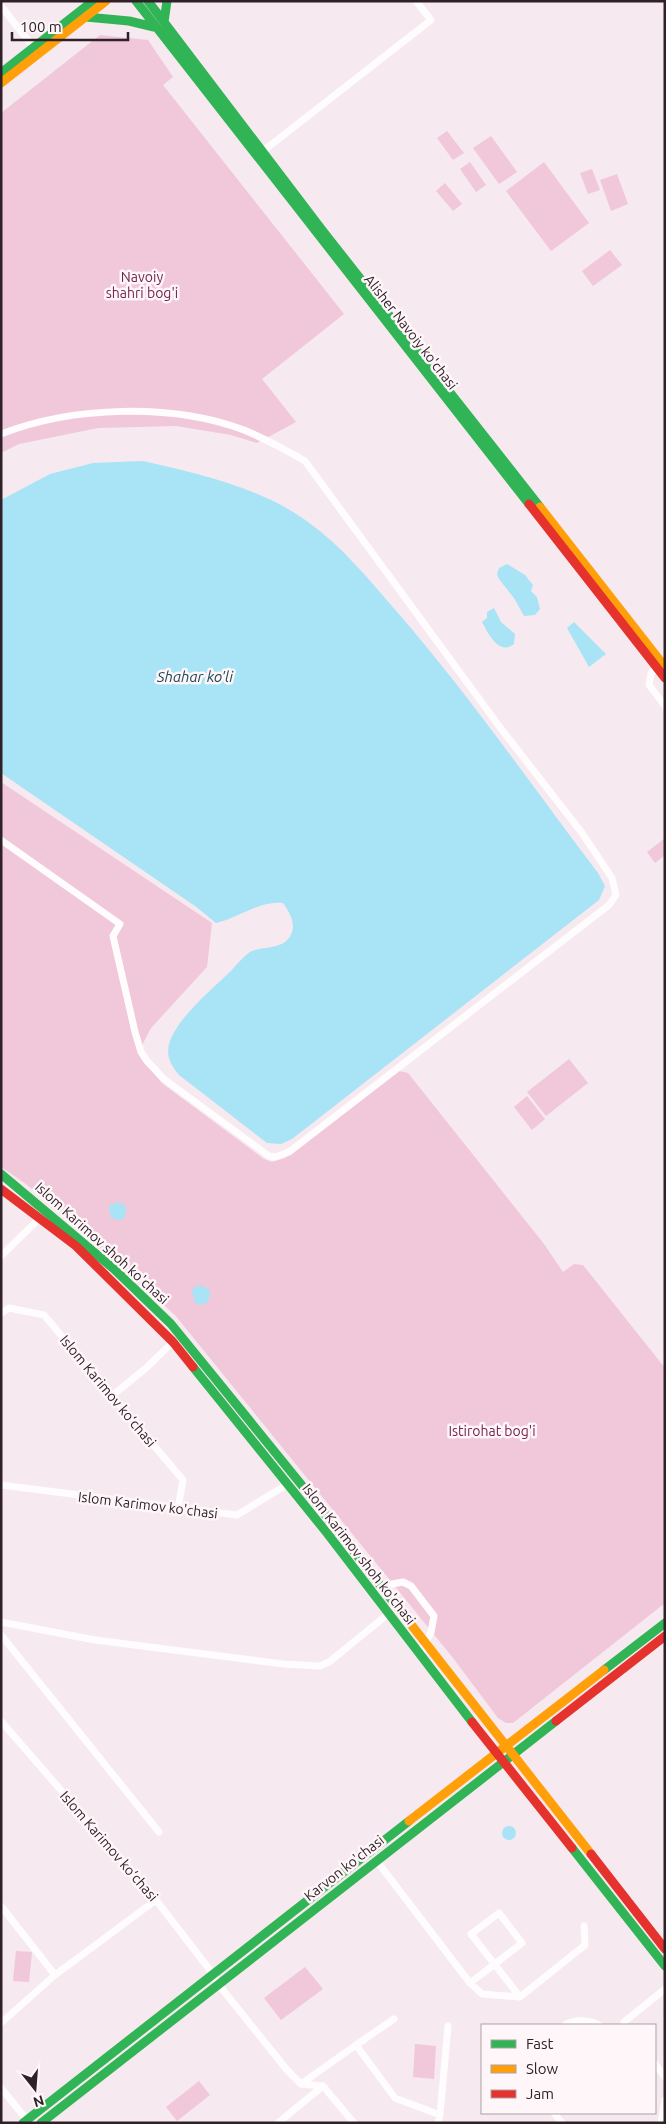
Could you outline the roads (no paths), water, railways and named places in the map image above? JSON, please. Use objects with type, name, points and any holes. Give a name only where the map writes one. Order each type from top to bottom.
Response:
[{"type":"main road","points":[[83,14],[87,1]]},
{"type":"main road","points":[[1,83],[83,14],[93,1]]},
{"type":"main road","points":[[1,73],[83,14],[106,1]]},
{"type":"main road","name":"Alisher Navoiy ko'chasi","points":[[136,1],[259,154],[661,667],[665,678]]},
{"type":"main road","name":"Alisher Navoiy ko'chasi","points":[[148,1],[259,154]]},
{"type":"main road","points":[[164,22],[167,1]]},
{"type":"main road","points":[[83,14],[145,23],[156,28]]},
{"type":"main road","name":"Islom Karimov shoh ko'chasi","points":[[1,1174],[47,1210],[114,1269],[171,1324],[314,1499],[665,1949]]},
{"type":"main road","name":"Islom Karimov shoh ko'chasi","points":[[1,1189],[76,1246],[173,1342],[288,1484],[496,1753],[665,1966]]},
{"type":"main road","points":[[25,2121],[506,1745],[664,1625]]},
{"type":"main road","name":"Karvon ko'chasi","points":[[41,2123],[665,1636]]},
{"type":"street","points":[[259,154],[432,20],[416,1]]},
{"type":"street","points":[[1,6],[34,48]]},
{"type":"street","points":[[1,434],[48,419],[85,413],[118,411],[165,414],[204,419],[244,430],[283,448],[305,462],[499,726],[582,833],[612,878],[616,895],[609,905],[356,1102],[289,1152],[274,1157],[269,1156],[164,1079],[141,1052],[113,936],[120,924],[1,840]]},
{"type":"street","points":[[661,667],[651,673],[649,685],[665,706]]},
{"type":"street","points":[[1,1256],[47,1210]]},
{"type":"street","name":"Islom Karimov ko‘chasi","points":[[1,1313],[9,1308],[44,1315],[114,1395],[183,1480],[178,1508]]},
{"type":"street","points":[[114,1395],[173,1342]]},
{"type":"street","name":"Islom Karimov ko'chasi","points":[[1,1486],[237,1515],[288,1484]]},
{"type":"street","points":[[381,1586],[403,1582],[412,1586],[434,1616],[431,1632],[420,1655]]},
{"type":"street","points":[[1,1622],[95,1640],[282,1664],[320,1666],[329,1662],[388,1614]]},
{"type":"street","points":[[1,1635],[159,1832]]},
{"type":"street","name":"Islom Karimov ko‘chasi","points":[[1,1721],[156,1900],[214,1974],[219,1985],[287,2070],[301,2084]]},
{"type":"street","points":[[376,1860],[470,1983],[482,1994],[520,1996],[585,1945],[584,1926]]},
{"type":"street","points":[[1,2023],[55,1975],[156,1900]]},
{"type":"street","points":[[1,1906],[55,1975]]},
{"type":"street","points":[[470,1983],[494,1964],[522,1943],[499,1913],[471,1934],[494,1964],[520,1996]]},
{"type":"street","points":[[624,2024],[665,1989]]},
{"type":"street","points":[[301,2084],[394,2019]]},
{"type":"street","points":[[567,2024],[570,2022],[594,2022],[597,2024]]},
{"type":"street","points":[[438,2123],[448,2026]]},
{"type":"street","points":[[356,2045],[395,2098],[440,2114]]},
{"type":"street","points":[[656,2065],[665,2077]]},
{"type":"street","points":[[301,2084],[323,2086],[354,2123]]},
{"type":"street","points":[[278,2123],[323,2086]]},
{"type":"street","points":[[1,2088],[25,2121]]},
{"type":"street","points":[[661,2123],[665,2100]]},
{"type":"water","name":"Shahar ko'li","points":[[143,461],[186,471],[249,491],[289,510],[333,542],[377,589],[450,676],[598,873],[605,886],[599,900],[292,1139],[281,1144],[267,1143],[179,1075],[168,1053],[169,1044],[179,1025],[205,995],[242,959],[254,950],[276,946],[289,938],[292,933],[293,924],[283,903],[266,904],[216,923],[195,906],[1,773],[1,500],[50,474],[93,463]]},
{"type":"water","points":[[507,564],[525,575],[533,585],[531,591],[537,597],[540,609],[535,615],[524,616],[514,598],[499,579],[497,574],[499,568]]},
{"type":"water","points":[[494,608],[501,622],[515,634],[514,644],[509,647],[504,647],[495,642],[482,622],[487,618],[487,612]]},
{"type":"water","points":[[574,622],[606,654],[589,667],[567,628]]},
{"type":"water","points":[[117,1201],[120,1204],[124,1203],[127,1211],[125,1218],[118,1221],[116,1218],[111,1219],[111,1214],[108,1211],[110,1204],[115,1204]]},
{"type":"water","points":[[202,1285],[204,1288],[209,1288],[211,1295],[208,1302],[201,1305],[194,1302],[192,1294],[194,1287]]},
{"type":"water","points":[[506,1826],[512,1826],[516,1833],[512,1840],[506,1840],[502,1836],[502,1830]]},
{"type":"park label","name":"Navoiy shahri bog'i","points":[[142,286]]},
{"type":"park label","name":"Istirohat bog'i","points":[[492,1431]]}]
